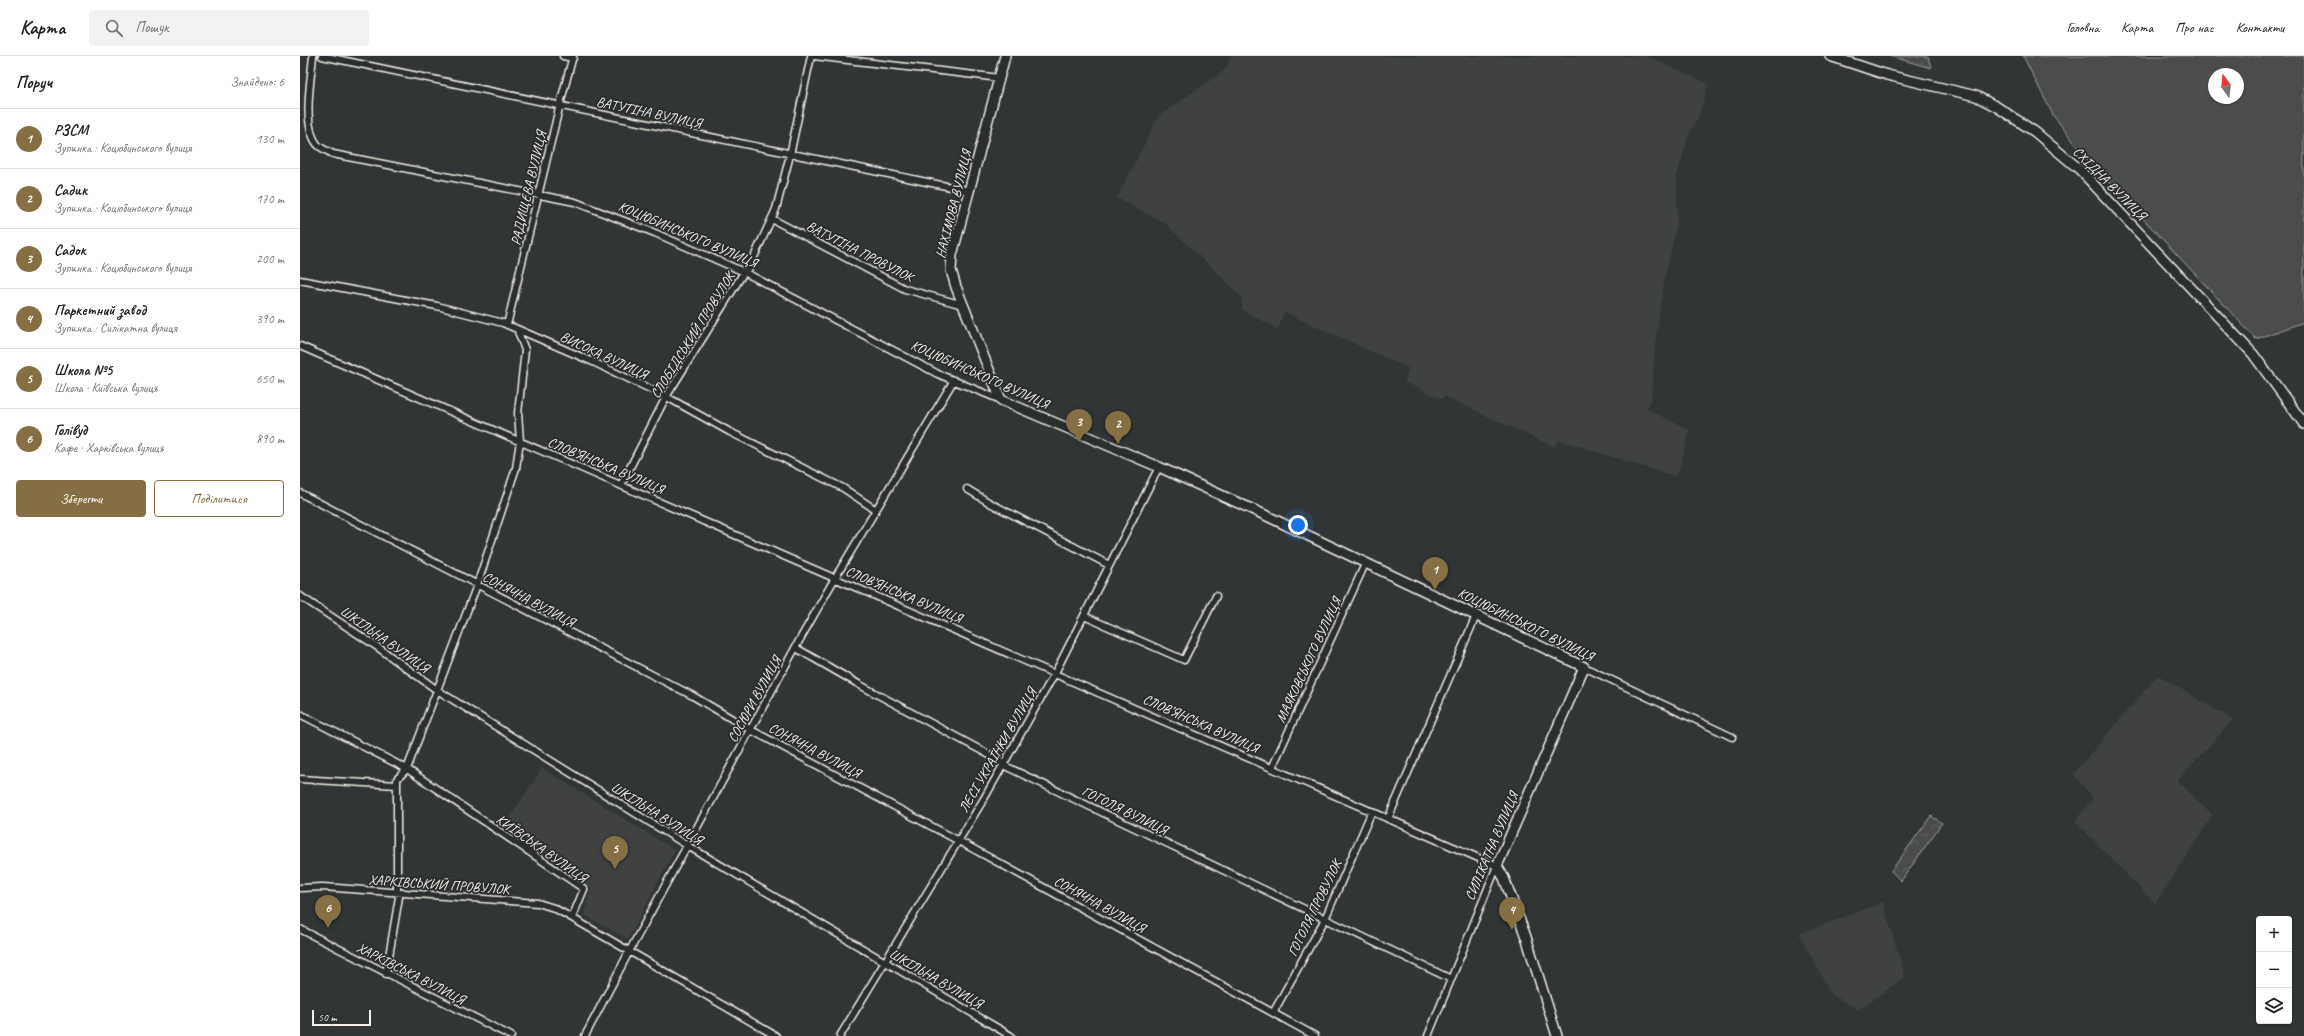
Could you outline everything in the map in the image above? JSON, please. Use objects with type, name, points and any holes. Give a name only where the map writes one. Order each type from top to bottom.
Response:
[{"type":"street","name":"КОЦЮБИНСЬКОГО ВУЛИЦЯ","points":[[313,56],[309,109],[313,138],[318,146],[333,154],[575,202],[656,233],[744,272],[954,380],[1158,467],[1366,562],[1584,668],[1732,737]]},
{"type":"street","name":"ВАТУТІНА ВУЛИЦЯ","points":[[322,56],[560,104],[790,155],[970,191]]},
{"type":"street","points":[[563,56],[573,57]]},
{"type":"street","name":"СЛОБІДСЬКИЙ ПРОВУЛОК","points":[[621,485],[666,397],[744,272],[749,268],[772,219],[790,155],[810,56]]},
{"type":"street","points":[[814,56],[1000,78]]},
{"type":"street","name":"НАХІМОВА ВУЛИЦЯ","points":[[1001,400],[963,305],[951,270],[952,256],[1005,56]]},
{"type":"street","name":"СХІДНА ВУЛИЦЯ","points":[[1830,56],[1887,75],[1976,96],[1997,107],[2035,132],[2079,168],[2253,354],[2304,424]]},
{"type":"street","name":"РАДИЩЕВА ВУЛИЦЯ","points":[[508,325],[540,195],[560,104],[573,57]]},
{"type":"street","name":"ВАТУТІНА ПРОВУЛОК","points":[[772,219],[905,289],[963,305]]},
{"type":"street","name":"ВИСОКА ВУЛИЦЯ","points":[[300,280],[437,306],[508,325],[666,397],[759,447],[843,488],[876,510]]},
{"type":"street","points":[[386,974],[399,897],[397,892],[397,779],[407,769],[477,585],[516,468],[520,441],[518,413],[525,350],[517,329]]},
{"type":"street","name":"СЛОВ’ЯНСЬКА ВУЛИЦЯ","points":[[300,346],[1497,866]]},
{"type":"street","name":"СОСЮРИ ВУЛИЦЯ","points":[[585,1036],[630,950],[796,648],[954,380]]},
{"type":"street","name":"ЛЕСІ УКРАЇНКИ ВУЛИЦЯ","points":[[840,1036],[1003,765],[1055,673],[1158,467]]},
{"type":"street","points":[[967,489],[990,503],[1109,565]]},
{"type":"street","name":"СОНЯЧНА ВУЛИЦЯ","points":[[300,492],[693,696],[751,730],[958,840],[1315,1036]]},
{"type":"street","name":"МАЯКОВСЬКОГО ВУЛИЦЯ","points":[[1272,768],[1366,562]]},
{"type":"street","name":"ШКІЛЬНА ВУЛИЦЯ","points":[[300,596],[376,646],[437,690],[688,846],[1011,1036]]},
{"type":"street","points":[[1084,616],[1184,660],[1216,596]]},
{"type":"street","points":[[1388,819],[1476,616]]},
{"type":"street","name":"ГОГОЛЯ ВУЛИЦЯ","points":[[796,648],[860,685],[999,760],[1003,765],[1451,979]]},
{"type":"street","name":"СИЛІКАТНА ВУЛИЦЯ","points":[[1428,1036],[1497,866],[1584,668]]},
{"type":"street","name":"КИЇВСЬКА ВУЛИЦЯ","points":[[300,714],[407,769],[584,889],[572,918]]},
{"type":"street","points":[[300,779],[397,785]]},
{"type":"street","name":"ГОГОЛЯ ПРОВУЛОК","points":[[1273,1013],[1325,919],[1372,811]]},
{"type":"street","points":[[1497,866],[1504,878],[1526,937],[1557,1036]]},
{"type":"street","name":"ХАРКІВСЬКИЙ ПРОВУЛОК","points":[[300,888],[323,887],[538,903],[554,908],[572,918]]},
{"type":"street","points":[[572,918],[630,950],[776,1036]]},
{"type":"street","name":"ХАРКІВСЬКА ВУЛИЦЯ","points":[[300,929],[386,974],[511,1036]]},
{"type":"shaded area","points":[[1231,56],[1646,56],[1709,84],[1698,117],[1688,137],[1677,176],[1677,222],[1665,277],[1656,336],[1651,400],[1647,409],[1690,430],[1677,477],[1559,440],[1554,447],[1444,396],[1442,399],[1405,382],[1408,368],[1284,312],[1278,329],[1242,310],[1242,297],[1165,223],[1117,198],[1158,117],[1226,69]]},
{"type":"shaded area","points":[[2158,675],[2233,720],[2177,781],[2213,815],[2155,904],[2075,821],[2093,798],[2073,774]]},
{"type":"shaded area","points":[[542,768],[675,850],[628,939],[584,915],[591,888],[505,825]]},
{"type":"shaded area","points":[[1883,902],[1905,977],[1858,1010],[1831,994],[1799,934]]},
{"type":"green space","points":[[1889,56],[1928,56],[1931,68]]},
{"type":"green space","points":[[2023,56],[2304,56],[2304,322],[2256,339],[2087,159],[2053,115]]},
{"type":"green space","points":[[1931,816],[1942,823],[1901,881],[1891,871]]},
{"type":"place","name":"Садок","points":[[1079,442]]},
{"type":"place","name":"Садик","points":[[1118,444]]},
{"type":"place","name":"РЗСМ","points":[[1435,590]]},
{"type":"place","name":"Школа №5","points":[[615,869]]},
{"type":"place","name":"Голівуд","points":[[328,928]]},
{"type":"place","name":"Паркетний завод","points":[[1512,930]]}]
